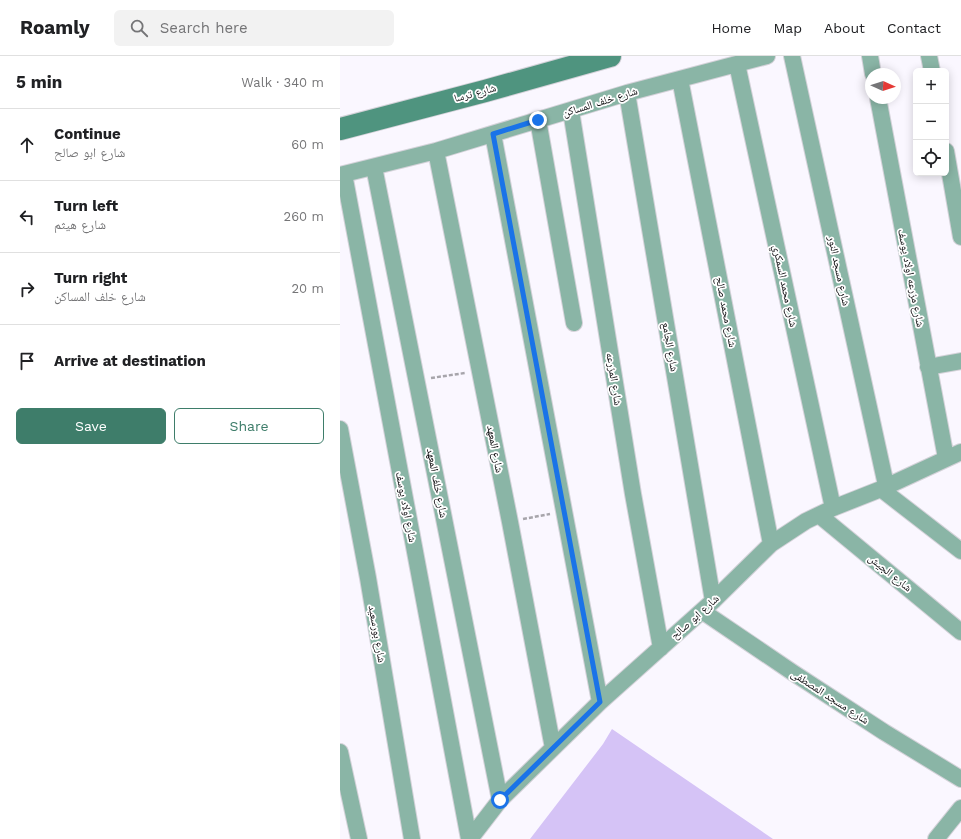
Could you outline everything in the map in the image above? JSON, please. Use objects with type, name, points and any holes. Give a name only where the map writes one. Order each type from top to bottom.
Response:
[{"type":"main road","name":"شارع ترسا","points":[[340,128],[486,91],[610,56]]},
{"type":"street","name":"شارع خلف المساكن","points":[[342,175],[436,151],[627,93],[767,56]]},
{"type":"street","name":"شارع مسجد النور","points":[[792,56],[884,487]]},
{"type":"street","points":[[870,56],[872,68]]},
{"type":"street","points":[[929,56],[931,68]]},
{"type":"street","name":"شارع محمد السمكري","points":[[737,64],[833,508]]},
{"type":"street","name":"شارع محمد صالح","points":[[680,79],[771,544]]},
{"type":"street","name":"شارع الجامع","points":[[627,93],[708,606]]},
{"type":"street","name":"شارع مزرعه اولاد يوسف","points":[[879,104],[928,368],[956,455]]},
{"type":"street","name":"شارع المزرعه","points":[[571,111],[633,494],[661,648]]},
{"type":"street","points":[[538,120],[574,323]]},
{"type":"street","points":[[493,134],[600,702]]},
{"type":"street","name":"شارع المعهد","points":[[436,151],[510,522],[553,748]]},
{"type":"street","points":[[949,164],[958,203],[961,237]]},
{"type":"street","name":"شارع خلف المعهد","points":[[374,167],[500,800]]},
{"type":"street","name":"شارع اولاد يوسف","points":[[342,175],[470,839]]},
{"type":"street","points":[[928,368],[961,361]]},
{"type":"street","name":"شارع بورسعيد","points":[[340,430],[368,578],[412,839]]},
{"type":"street","name":"شارع ابو صالح","points":[[470,839],[500,800],[553,748],[600,702],[708,606],[771,544],[806,521],[833,508],[956,455]]},
{"type":"street","points":[[884,487],[961,551]]},
{"type":"street","name":"شارع الجيش","points":[[819,515],[961,632]]},
{"type":"street","name":"شارع مسجد المصطفى","points":[[708,606],[792,672],[884,732],[961,779]]},
{"type":"street","points":[[340,752],[360,839]]},
{"type":"street","points":[[936,839],[961,808]]},
{"type":"path","points":[[416,380],[480,371]]},
{"type":"path","points":[[510,522],[564,512]]},
{"type":"shaded area","points":[[612,729],[773,839],[530,839],[603,744]]},
{"type":"route","points":[[500,800],[600,702],[493,134],[538,120]]}]
